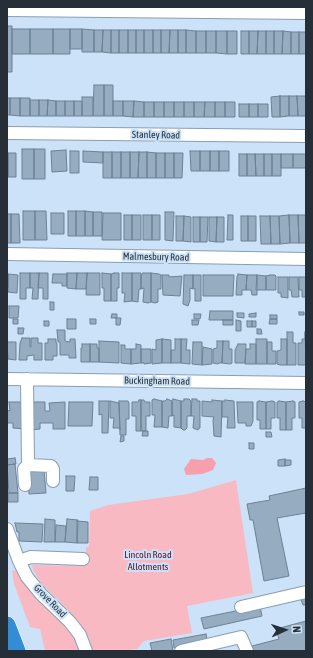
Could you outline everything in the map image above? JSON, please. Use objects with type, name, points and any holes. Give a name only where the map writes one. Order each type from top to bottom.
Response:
[{"type":"highway","points":[[7,625],[17,651]]},
{"type":"street","points":[[7,10],[306,13]]},
{"type":"street","name":"Stanley Road","points":[[7,133],[306,136]]},
{"type":"street","name":"Malmesbury Road","points":[[7,254],[306,259]]},
{"type":"street","name":"Buckingham Road","points":[[7,379],[306,383]]},
{"type":"street","points":[[25,485],[24,469],[28,466],[27,379]]},
{"type":"street","points":[[28,466],[51,466],[53,470],[53,481]]},
{"type":"street","name":"Grove Road","points":[[7,528],[19,560],[28,577],[41,594],[60,611],[80,635],[86,651]]},
{"type":"street","points":[[19,560],[31,557],[83,559]]},
{"type":"street","points":[[241,607],[306,592]]},
{"type":"street","points":[[181,651],[241,637],[246,651]]},
{"type":"green space","name":"Lincoln Road Allotments","points":[[236,480],[253,593],[187,606],[192,633],[144,641],[137,649],[120,651],[93,651],[89,638],[67,609],[42,584],[33,570],[32,565],[86,566],[86,547],[89,547],[90,511],[108,505],[188,494]]},
{"type":"green space","points":[[16,570],[36,599],[64,623],[76,639],[81,650],[45,651],[40,629],[30,627],[14,584],[12,571]]},
{"type":"shaded area","points":[[212,458],[216,463],[213,470],[202,474],[186,475],[184,469],[191,459],[203,460]]},
{"type":"building","points":[[7,26],[12,26],[12,72],[7,72]]},
{"type":"building","points":[[12,29],[30,29],[30,54],[12,54]]},
{"type":"building","points":[[30,29],[53,29],[53,54],[30,54]]},
{"type":"building","points":[[53,29],[70,29],[70,54],[53,54]]},
{"type":"building","points":[[70,29],[82,29],[82,49],[70,49]]},
{"type":"building","points":[[82,29],[94,30],[94,52],[82,52]]},
{"type":"building","points":[[94,30],[103,30],[102,52],[94,52]]},
{"type":"building","points":[[103,30],[111,30],[111,53],[102,52]]},
{"type":"building","points":[[111,30],[119,30],[119,53],[111,53]]},
{"type":"building","points":[[119,30],[128,30],[128,53],[119,53]]},
{"type":"building","points":[[128,30],[136,30],[136,53],[128,53]]},
{"type":"building","points":[[136,30],[144,30],[144,53],[136,53]]},
{"type":"building","points":[[144,30],[153,30],[153,53],[144,53]]},
{"type":"building","points":[[153,30],[161,30],[161,53],[153,53]]},
{"type":"building","points":[[161,30],[170,30],[169,53],[161,53]]},
{"type":"building","points":[[170,30],[178,30],[178,53],[169,53]]},
{"type":"building","points":[[178,30],[186,30],[186,53],[178,53]]},
{"type":"building","points":[[186,30],[196,31],[196,53],[186,53]]},
{"type":"building","points":[[196,31],[206,31],[206,53],[196,53]]},
{"type":"building","points":[[206,31],[216,31],[216,53],[206,53]]},
{"type":"building","points":[[216,31],[227,31],[227,54],[216,53]]},
{"type":"building","points":[[227,31],[237,31],[237,54],[227,54]]},
{"type":"building","points":[[241,31],[249,31],[249,54],[241,54]]},
{"type":"building","points":[[249,31],[258,31],[257,54],[249,54]]},
{"type":"building","points":[[258,31],[266,31],[266,54],[257,54]]},
{"type":"building","points":[[266,31],[274,31],[274,54],[266,54]]},
{"type":"building","points":[[274,31],[283,31],[282,54],[274,54]]},
{"type":"building","points":[[283,31],[291,32],[291,54],[282,54]]},
{"type":"building","points":[[291,32],[299,32],[299,54],[291,54]]},
{"type":"building","points":[[299,32],[306,32],[306,54],[299,54]]},
{"type":"building","points":[[94,85],[104,85],[104,116],[93,116]]},
{"type":"building","points":[[104,85],[113,85],[113,116],[104,116]]},
{"type":"building","points":[[280,96],[280,117],[272,117],[271,97]]},
{"type":"building","points":[[280,96],[289,96],[289,116],[280,117]]},
{"type":"building","points":[[289,96],[297,96],[298,116],[289,116]]},
{"type":"building","points":[[297,96],[306,96],[306,116],[298,116]]},
{"type":"building","points":[[82,97],[93,97],[93,116],[82,116]]},
{"type":"building","points":[[7,98],[10,98],[10,115],[7,115]]},
{"type":"building","points":[[10,98],[20,98],[20,116],[10,115]]},
{"type":"building","points":[[20,98],[30,98],[30,116],[20,116]]},
{"type":"building","points":[[30,100],[39,100],[39,116],[30,116]]},
{"type":"building","points":[[39,100],[48,100],[47,116],[39,116]]},
{"type":"building","points":[[48,100],[56,101],[56,116],[47,116]]},
{"type":"building","points":[[56,101],[65,101],[65,116],[56,116]]},
{"type":"building","points":[[65,101],[74,101],[74,116],[65,116]]},
{"type":"building","points":[[74,101],[82,101],[82,116],[74,116]]},
{"type":"building","points":[[113,101],[123,101],[123,116],[113,116]]},
{"type":"building","points":[[123,101],[134,101],[133,117],[123,116]]},
{"type":"building","points":[[134,101],[144,102],[144,117],[133,117]]},
{"type":"building","points":[[144,102],[154,102],[154,117],[144,117]]},
{"type":"building","points":[[154,102],[164,102],[164,117],[154,117]]},
{"type":"building","points":[[164,102],[174,102],[174,117],[164,117]]},
{"type":"building","points":[[174,102],[184,102],[184,117],[174,117]]},
{"type":"building","points":[[184,102],[194,102],[194,117],[184,117]]},
{"type":"building","points":[[194,102],[205,102],[204,117],[194,117]]},
{"type":"building","points":[[205,102],[215,102],[215,117],[204,117]]},
{"type":"building","points":[[215,102],[225,102],[225,117],[215,117]]},
{"type":"building","points":[[225,102],[235,102],[235,117],[225,117]]},
{"type":"building","points":[[239,104],[249,104],[249,117],[239,117]]},
{"type":"building","points":[[249,104],[258,104],[258,117],[249,117]]},
{"type":"building","points":[[258,104],[268,104],[268,117],[258,117]]},
{"type":"building","points":[[22,149],[34,149],[34,179],[22,179]]},
{"type":"building","points":[[34,149],[45,149],[45,179],[34,179]]},
{"type":"building","points":[[66,150],[67,171],[52,172],[51,151]]},
{"type":"building","points":[[70,151],[79,151],[79,173],[70,173]]},
{"type":"building","points":[[83,151],[103,152],[103,163],[83,162]]},
{"type":"building","points":[[190,151],[200,151],[200,171],[191,171]]},
{"type":"building","points":[[200,151],[210,151],[210,171],[200,171]]},
{"type":"building","points":[[210,151],[219,151],[219,171],[210,171]]},
{"type":"building","points":[[219,151],[229,151],[229,171],[219,171]]},
{"type":"building","points":[[103,152],[112,152],[112,178],[103,178]]},
{"type":"building","points":[[112,152],[121,152],[121,178],[112,178]]},
{"type":"building","points":[[121,152],[130,152],[130,178],[121,178]]},
{"type":"building","points":[[130,152],[139,152],[138,178],[130,178]]},
{"type":"building","points":[[139,152],[147,152],[147,178],[138,178]]},
{"type":"building","points":[[147,152],[156,153],[156,178],[147,178]]},
{"type":"building","points":[[8,153],[8,177],[7,177]]},
{"type":"building","points":[[8,153],[16,153],[16,177],[8,177]]},
{"type":"building","points":[[156,153],[165,153],[165,178],[156,178]]},
{"type":"building","points":[[165,153],[174,153],[174,178],[165,178]]},
{"type":"building","points":[[174,153],[183,153],[182,178],[174,178]]},
{"type":"building","points":[[239,154],[247,154],[247,176],[239,176]]},
{"type":"building","points":[[247,154],[255,154],[256,176],[247,176]]},
{"type":"building","points":[[255,154],[264,154],[264,176],[256,176]]},
{"type":"building","points":[[264,154],[272,154],[272,176],[264,176]]},
{"type":"building","points":[[272,154],[281,154],[281,176],[272,176]]},
{"type":"building","points":[[281,154],[293,154],[293,168],[281,168]]},
{"type":"building","points":[[293,154],[306,154],[306,168],[293,168]]},
{"type":"building","points":[[23,211],[35,211],[35,240],[23,240]]},
{"type":"building","points":[[35,211],[46,211],[47,240],[35,240]]},
{"type":"building","points":[[68,211],[76,211],[76,236],[68,236]]},
{"type":"building","points":[[76,211],[85,211],[85,236],[76,236]]},
{"type":"building","points":[[85,211],[93,212],[93,236],[85,236]]},
{"type":"building","points":[[93,212],[102,212],[102,236],[93,236]]},
{"type":"building","points":[[165,212],[174,212],[173,241],[165,240]]},
{"type":"building","points":[[51,213],[64,213],[64,234],[51,234]]},
{"type":"building","points":[[103,213],[121,213],[121,240],[102,240]]},
{"type":"building","points":[[7,214],[11,214],[11,243],[7,243]]},
{"type":"building","points":[[11,214],[19,214],[20,243],[11,243]]},
{"type":"building","points":[[124,215],[132,215],[132,240],[124,240]]},
{"type":"building","points":[[132,215],[141,215],[141,240],[132,240]]},
{"type":"building","points":[[143,215],[152,215],[152,240],[143,240]]},
{"type":"building","points":[[152,215],[160,215],[160,240],[152,240]]},
{"type":"building","points":[[228,215],[233,215],[233,240],[227,240]]},
{"type":"building","points":[[289,215],[290,243],[280,244],[279,216]]},
{"type":"building","points":[[289,215],[298,215],[299,243],[290,243]]},
{"type":"building","points":[[298,215],[306,215],[306,243],[299,243]]},
{"type":"building","points":[[176,216],[184,216],[183,241],[176,241]]},
{"type":"building","points":[[184,216],[191,217],[191,242],[183,241]]},
{"type":"building","points":[[241,216],[248,216],[248,241],[241,241]]},
{"type":"building","points":[[248,216],[256,216],[256,241],[248,241]]},
{"type":"building","points":[[260,216],[270,216],[271,244],[261,244]]},
{"type":"building","points":[[270,216],[279,216],[280,244],[271,244]]},
{"type":"building","points":[[193,217],[200,217],[200,242],[193,242]]},
{"type":"building","points":[[200,217],[208,217],[207,242],[200,242]]},
{"type":"building","points":[[209,217],[217,217],[216,242],[209,241]]},
{"type":"building","points":[[217,217],[224,217],[224,242],[216,242]]},
{"type":"building","points":[[20,273],[30,273],[30,288],[26,288],[26,299],[20,299]]},
{"type":"building","points":[[30,273],[39,273],[38,299],[32,299],[33,288],[30,288]]},
{"type":"building","points":[[39,273],[48,273],[48,299],[43,299],[43,288],[38,288]]},
{"type":"building","points":[[67,273],[77,273],[76,289],[67,288]]},
{"type":"building","points":[[77,273],[87,273],[86,289],[76,289]]},
{"type":"building","points":[[87,273],[100,273],[100,295],[86,295]]},
{"type":"building","points":[[102,273],[111,274],[111,301],[104,301]]},
{"type":"building","points":[[119,273],[119,288],[117,288],[117,301],[111,301],[111,274]]},
{"type":"building","points":[[122,273],[132,273],[132,301],[124,302],[125,293],[122,293]]},
{"type":"building","points":[[132,273],[141,273],[141,289],[139,289],[138,302],[132,301]]},
{"type":"building","points":[[143,273],[151,273],[151,302],[148,303],[143,302],[144,288],[141,289],[141,275]]},
{"type":"building","points":[[151,273],[161,275],[161,289],[158,289],[158,302],[155,303],[151,302]]},
{"type":"building","points":[[8,274],[8,288],[7,288]]},
{"type":"building","points":[[8,274],[18,275],[17,293],[8,292]]},
{"type":"building","points":[[53,274],[67,274],[67,286],[62,286],[62,283],[52,283]]},
{"type":"building","points":[[238,274],[247,275],[246,290],[242,290],[242,295],[236,295]]},
{"type":"building","points":[[162,275],[169,275],[169,277],[182,276],[180,296],[163,295]]},
{"type":"building","points":[[184,275],[193,275],[193,289],[190,288],[190,300],[188,306],[183,304]]},
{"type":"building","points":[[193,275],[201,275],[201,301],[195,301]]},
{"type":"building","points":[[203,275],[234,275],[233,296],[203,296]]},
{"type":"building","points":[[247,275],[257,275],[257,295],[252,295],[251,290],[246,290]]},
{"type":"building","points":[[257,275],[266,276],[266,290],[256,290]]},
{"type":"building","points":[[266,276],[276,276],[276,290],[266,290]]},
{"type":"building","points":[[278,277],[288,277],[288,298],[281,297],[281,293],[278,293]]},
{"type":"building","points":[[289,277],[298,277],[299,297],[292,297],[291,290],[289,290]]},
{"type":"building","points":[[299,277],[306,277],[306,297],[302,297],[302,290],[299,290]]},
{"type":"building","points":[[50,302],[54,302],[54,310],[50,310]]},
{"type":"building","points":[[9,306],[19,306],[18,318],[9,318]]},
{"type":"building","points":[[210,311],[233,311],[233,320],[209,320]]},
{"type":"building","points":[[299,312],[304,312],[304,315],[299,315]]},
{"type":"building","points":[[237,313],[244,313],[244,318],[237,317]]},
{"type":"building","points":[[256,313],[256,317],[249,317],[249,314]]},
{"type":"building","points":[[112,314],[117,314],[117,318],[111,318]]},
{"type":"building","points":[[194,314],[201,314],[200,319],[194,319]]},
{"type":"building","points":[[270,315],[277,315],[277,319],[270,319]]},
{"type":"building","points":[[116,318],[121,318],[120,325],[116,325]]},
{"type":"building","points":[[13,319],[18,319],[18,324],[13,324]]},
{"type":"building","points":[[67,319],[76,319],[76,329],[67,329]]},
{"type":"building","points":[[90,319],[96,319],[96,324],[90,324]]},
{"type":"building","points":[[270,319],[277,319],[277,324],[269,324]]},
{"type":"building","points":[[192,320],[199,320],[198,325],[192,325]]},
{"type":"building","points":[[223,320],[233,320],[233,325],[223,325]]},
{"type":"building","points":[[236,320],[241,321],[241,331],[236,331]]},
{"type":"building","points":[[44,321],[49,321],[49,326],[44,326]]},
{"type":"building","points":[[247,321],[252,321],[252,327],[247,327]]},
{"type":"building","points":[[252,321],[256,321],[256,327],[252,327]]},
{"type":"building","points":[[18,328],[24,328],[23,334],[18,334]]},
{"type":"building","points":[[257,329],[261,329],[262,334],[257,334]]},
{"type":"building","points":[[57,330],[65,330],[65,341],[70,342],[70,339],[75,339],[76,358],[69,358],[69,355],[60,355],[60,342],[58,342]]},
{"type":"building","points":[[287,332],[293,332],[293,343],[296,343],[296,365],[287,365]]},
{"type":"building","points":[[305,332],[306,365],[298,365],[298,343],[302,343],[302,339],[305,339]]},
{"type":"building","points":[[22,338],[30,338],[31,347],[31,338],[38,338],[38,343],[42,343],[42,360],[34,360],[34,355],[27,356],[27,360],[19,360],[20,343]]},
{"type":"building","points":[[48,339],[56,339],[57,343],[57,356],[53,356],[53,360],[45,360],[45,343],[48,343]]},
{"type":"building","points":[[162,339],[162,363],[152,364],[152,349],[156,350],[156,340]]},
{"type":"building","points":[[162,339],[171,340],[171,363],[162,363]]},
{"type":"building","points":[[175,339],[181,339],[181,363],[171,363],[171,350],[175,350]]},
{"type":"building","points":[[181,339],[187,339],[186,350],[190,350],[190,364],[181,363]]},
{"type":"building","points":[[256,339],[267,339],[267,364],[256,364]]},
{"type":"building","points":[[281,339],[287,339],[287,365],[277,364],[277,351],[281,350]]},
{"type":"building","points":[[99,341],[119,342],[119,363],[99,362]]},
{"type":"building","points":[[217,341],[223,341],[222,363],[218,364],[213,363],[213,349],[217,348]]},
{"type":"building","points":[[223,341],[229,341],[229,349],[232,349],[232,363],[230,364],[222,363]]},
{"type":"building","points":[[7,342],[16,342],[16,360],[8,359]]},
{"type":"building","points":[[193,342],[202,342],[202,365],[192,364]]},
{"type":"building","points":[[267,342],[272,342],[272,351],[276,351],[276,364],[267,364]]},
{"type":"building","points":[[82,344],[90,344],[90,362],[81,362]]},
{"type":"building","points":[[90,344],[97,344],[97,348],[99,348],[99,362],[90,362]]},
{"type":"building","points":[[136,344],[141,345],[141,363],[131,364],[131,349],[136,349]]},
{"type":"building","points":[[238,344],[246,344],[245,363],[235,363],[235,350]]},
{"type":"building","points":[[250,344],[256,344],[256,364],[245,364],[246,349],[250,349]]},
{"type":"building","points":[[121,345],[125,345],[125,349],[131,349],[131,364],[121,363]]},
{"type":"building","points":[[203,347],[212,349],[212,364],[202,365]]},
{"type":"building","points":[[141,349],[151,349],[151,363],[141,363]]},
{"type":"building","points":[[167,399],[172,401],[172,416],[169,416],[168,428],[162,427],[162,401]]},
{"type":"building","points":[[173,399],[181,401],[181,428],[174,427],[174,415],[172,416]]},
{"type":"building","points":[[184,399],[189,399],[191,401],[191,416],[187,416],[187,428],[183,430],[181,428],[181,401],[184,401]]},
{"type":"building","points":[[192,399],[197,399],[197,401],[200,401],[200,428],[198,430],[193,428],[194,416],[191,416]]},
{"type":"building","points":[[141,400],[141,431],[136,431],[136,416],[132,416],[132,402],[138,402]]},
{"type":"building","points":[[141,400],[150,402],[150,416],[146,416],[146,431],[141,431]]},
{"type":"building","points":[[152,400],[162,401],[162,427],[154,427],[155,415],[152,415]]},
{"type":"building","points":[[212,400],[222,401],[221,437],[214,436],[214,417],[202,416],[202,401],[212,402]]},
{"type":"building","points":[[99,401],[109,401],[108,433],[102,433],[102,414],[99,415]]},
{"type":"building","points":[[110,401],[119,403],[120,430],[119,428],[113,428],[114,418],[110,418]]},
{"type":"building","points":[[119,401],[128,401],[129,403],[129,419],[126,419],[126,435],[120,435]]},
{"type":"building","points":[[222,401],[234,401],[235,428],[227,428],[228,417],[222,417]]},
{"type":"building","points":[[9,402],[25,402],[25,429],[13,428],[13,423],[7,423],[7,410],[10,411]]},
{"type":"building","points":[[30,402],[45,402],[45,411],[50,411],[49,403],[65,402],[65,429],[53,429],[53,423],[40,423],[40,429],[29,430]]},
{"type":"building","points":[[69,402],[93,402],[92,426],[68,426]]},
{"type":"building","points":[[237,402],[253,402],[253,421],[251,426],[246,426],[246,423],[238,423]]},
{"type":"building","points":[[257,402],[266,402],[266,429],[260,429],[260,420],[257,420]]},
{"type":"building","points":[[266,402],[275,402],[275,418],[271,418],[271,429],[266,429]]},
{"type":"building","points":[[277,402],[286,402],[286,430],[280,430],[280,418],[277,418]]},
{"type":"building","points":[[286,402],[295,402],[295,418],[292,418],[292,430],[286,430]]},
{"type":"building","points":[[299,402],[306,402],[306,428],[302,428],[302,418],[299,418]]},
{"type":"building","points":[[143,431],[148,431],[148,436],[142,436]]},
{"type":"building","points":[[266,432],[271,432],[272,437],[266,437]]},
{"type":"building","points":[[121,436],[124,436],[124,441],[120,442]]},
{"type":"building","points":[[249,443],[254,443],[254,449],[249,449]]},
{"type":"building","points":[[15,458],[16,464],[7,465],[7,459]]},
{"type":"building","points":[[285,459],[285,466],[278,466],[278,460]]},
{"type":"building","points":[[285,460],[291,460],[291,465],[285,466]]},
{"type":"building","points":[[15,464],[18,493],[9,493],[7,465]]},
{"type":"building","points":[[44,470],[46,493],[29,494],[28,471]]},
{"type":"building","points":[[66,476],[75,476],[74,491],[66,491]]},
{"type":"building","points":[[90,477],[98,477],[98,490],[89,490]]},
{"type":"building","points":[[306,488],[306,513],[277,518],[289,576],[264,581],[253,520],[250,520],[247,504],[270,500],[269,496]]},
{"type":"building","points":[[8,493],[18,493],[18,502],[8,502]]},
{"type":"building","points":[[45,519],[55,520],[55,542],[44,542]]},
{"type":"building","points":[[67,519],[78,520],[77,543],[65,542]]},
{"type":"building","points":[[77,521],[88,522],[88,543],[77,543]]},
{"type":"building","points":[[15,523],[43,524],[42,542],[19,541],[19,532],[17,532]]},
{"type":"building","points":[[56,525],[66,526],[65,542],[55,542]]},
{"type":"building","points":[[306,596],[306,605],[303,605],[300,597]]},
{"type":"building","points":[[260,606],[262,616],[204,629],[201,618]]},
{"type":"building","points":[[306,621],[306,651],[253,651],[252,646],[279,639],[276,629]]},
{"type":"building","points":[[206,634],[207,640],[174,648],[173,640]]},
{"type":"building","points":[[171,639],[173,651],[152,651],[150,643]]}]
